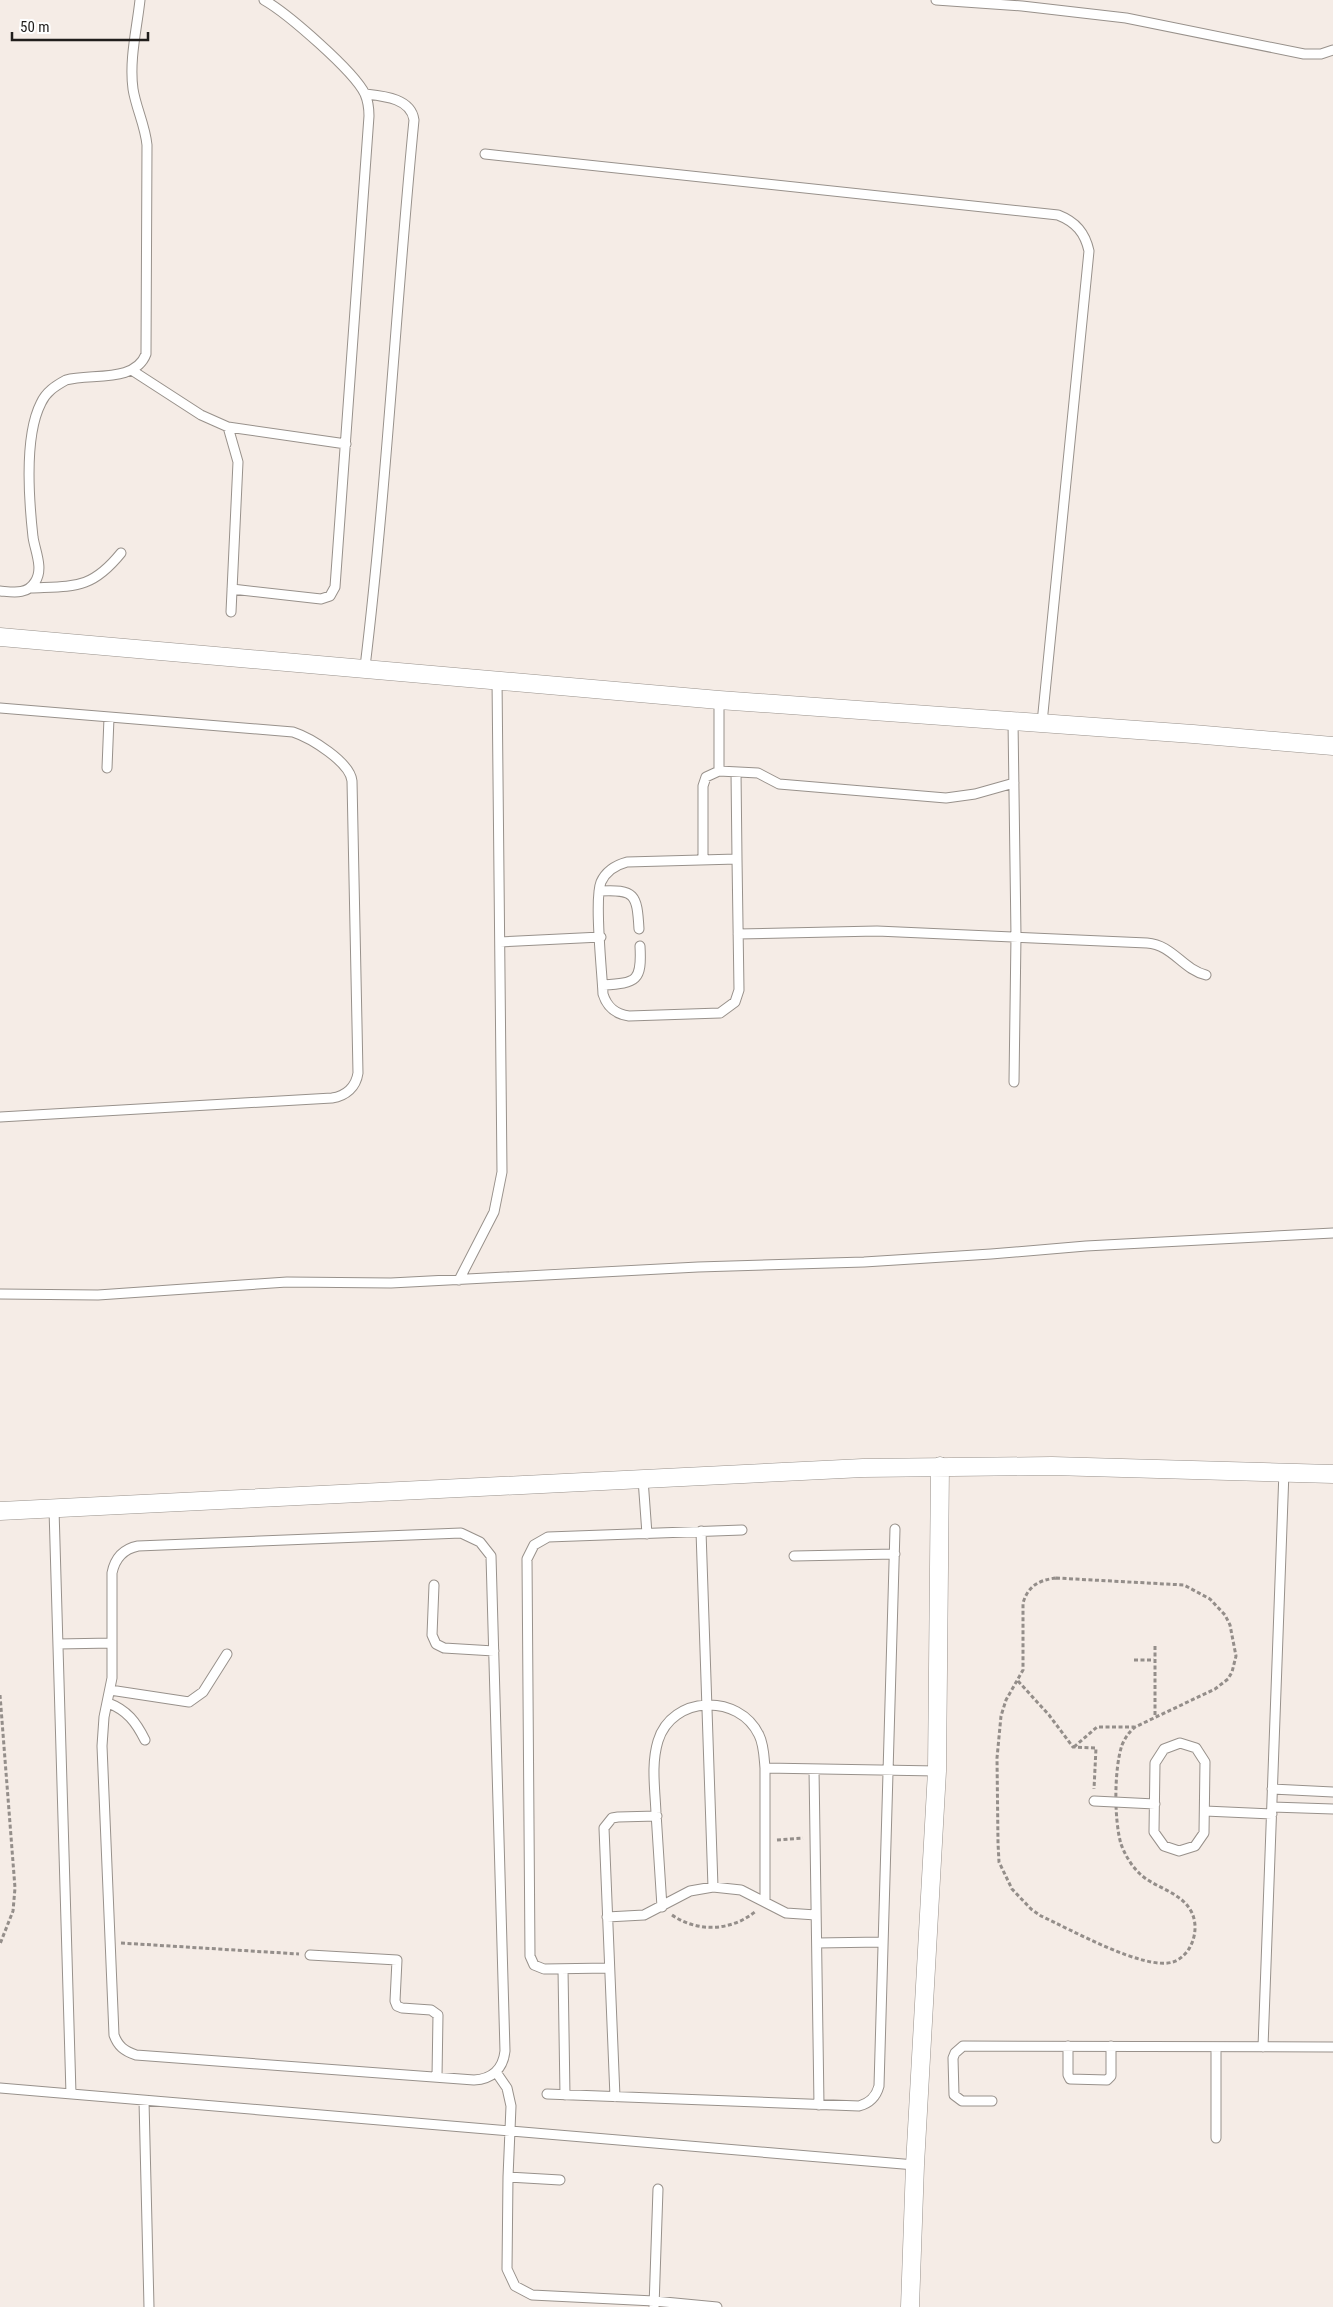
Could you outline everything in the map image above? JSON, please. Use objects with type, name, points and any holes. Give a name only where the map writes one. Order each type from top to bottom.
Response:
[{"type":"street","points":[[0,637],[365,667],[719,700],[1333,746]]},
{"type":"street","points":[[910,2307],[915,2165],[937,1771],[940,1466]]},
{"type":"street","points":[[0,1511],[940,1466],[1062,1466],[1333,1474]]},
{"type":"lane","points":[[30,588],[35,582],[39,567],[30,512],[30,459],[34,427],[41,403],[50,390],[66,380],[133,370],[139,366],[146,354],[147,145],[143,122],[134,98],[132,74],[140,0]]},
{"type":"lane","points":[[232,589],[321,600],[330,596],[335,587],[369,116],[365,94],[351,75],[288,15],[264,0]]},
{"type":"lane","points":[[936,0],[1022,6],[1126,18],[1304,54],[1321,54],[1333,50]]},
{"type":"lane","points":[[365,94],[388,98],[406,104],[413,114],[414,120],[397,300],[381,523],[365,667]]},
{"type":"lane","points":[[485,154],[1058,215],[1076,225],[1082,232],[1089,251],[1042,723]]},
{"type":"lane","points":[[133,370],[201,415],[228,427],[346,444]]},
{"type":"lane","points":[[228,427],[238,462],[231,612]]},
{"type":"lane","points":[[0,591],[16,592],[30,588],[76,586],[88,583],[106,570],[121,553]]},
{"type":"lane","points":[[459,1280],[494,1212],[502,1172],[496,679]]},
{"type":"lane","points":[[719,700],[719,771]]},
{"type":"lane","points":[[0,708],[293,732],[312,740],[349,771],[352,776],[353,791],[357,1080],[344,1095],[332,1098],[0,1117]]},
{"type":"lane","points":[[107,768],[109,718]]},
{"type":"lane","points":[[1013,721],[1016,936],[1014,1082]]},
{"type":"lane","points":[[703,860],[703,786],[710,774],[719,771],[758,773],[779,784],[931,798],[968,795],[1014,784]]},
{"type":"lane","points":[[736,772],[738,934],[738,996],[731,1007],[720,1013],[622,1015],[609,1007],[605,1001],[600,937],[599,890],[604,877],[620,864],[737,859]]},
{"type":"lane","points":[[599,890],[620,890],[632,894],[638,906],[639,929]]},
{"type":"lane","points":[[738,934],[877,931],[1155,944],[1171,951],[1190,970],[1206,976]]},
{"type":"lane","points":[[500,942],[600,937]]},
{"type":"lane","points":[[603,985],[627,984],[636,977],[641,967],[640,946]]},
{"type":"lane","points":[[0,1294],[67,1296],[173,1292],[269,1283],[391,1283],[689,1267],[900,1260],[1086,1246],[1333,1233]]},
{"type":"lane","points":[[1264,2047],[1284,1472]]},
{"type":"lane","points":[[643,1479],[647,1534]]},
{"type":"lane","points":[[54,1509],[71,2094]]},
{"type":"lane","points":[[547,2094],[859,2106],[873,2100],[879,2086],[887,1770],[896,1529]]},
{"type":"lane","points":[[609,1968],[538,1968],[530,1956],[526,1559],[534,1545],[548,1537],[742,1530]]},
{"type":"lane","points":[[701,1531],[713,1887]]},
{"type":"lane","points":[[462,1533],[480,1542],[491,1556],[494,1651],[505,2051],[501,2066],[496,2072],[482,2080],[136,2055],[128,2053],[117,2042],[114,2034],[102,1746],[102,1731],[110,1690],[112,1643],[113,1568],[118,1557],[132,1547],[462,1533]]},
{"type":"lane","points":[[794,1556],[895,1554]]},
{"type":"lane","points":[[434,1585],[432,1635],[436,1644],[444,1648],[494,1651]]},
{"type":"lane","points":[[58,1644],[112,1643]]},
{"type":"lane","points":[[110,1690],[189,1702],[203,1692],[227,1654]]},
{"type":"lane","points":[[108,1703],[132,1718],[144,1740]]},
{"type":"lane","points":[[662,1907],[654,1777],[658,1739],[666,1725],[677,1714],[691,1707],[707,1704],[723,1705],[738,1711],[750,1722],[759,1735],[764,1750],[765,1902]]},
{"type":"lane","points":[[1180,1743],[1196,1748],[1206,1762],[1205,1811],[1204,1832],[1201,1840],[1188,1850],[1171,1850],[1158,1840],[1154,1832],[1155,1764],[1164,1749],[1180,1743]]},
{"type":"lane","points":[[765,1768],[937,1771]]},
{"type":"lane","points":[[814,1769],[819,2105]]},
{"type":"lane","points":[[1272,1789],[1333,1792]]},
{"type":"lane","points":[[1094,1800],[1155,1804]]},
{"type":"lane","points":[[1205,1811],[1333,1809]]},
{"type":"lane","points":[[615,2097],[604,1828],[612,1818],[618,1816],[657,1816]]},
{"type":"lane","points":[[607,1917],[644,1915],[690,1892],[713,1887],[741,1890],[786,1912],[816,1915]]},
{"type":"lane","points":[[817,1943],[882,1942]]},
{"type":"lane","points":[[310,1955],[397,1960],[395,2001],[397,2006],[431,2010],[438,2015],[437,2077]]},
{"type":"lane","points":[[563,1968],[566,2095]]},
{"type":"lane","points":[[992,2101],[962,2101],[954,2095],[954,2058],[959,2049],[968,2045],[1333,2048]]},
{"type":"lane","points":[[1068,2046],[1068,2075],[1070,2079],[1107,2080],[1111,2076],[1111,2046]]},
{"type":"lane","points":[[1216,2047],[1216,2138]]},
{"type":"lane","points":[[496,2072],[510,2097],[507,2269],[515,2286],[532,2295],[717,2307]]},
{"type":"lane","points":[[0,2088],[915,2165]]},
{"type":"lane","points":[[144,2101],[150,2307]]},
{"type":"lane","points":[[508,2177],[560,2180]]},
{"type":"lane","points":[[654,2304],[658,2189]]},
{"type":"path","points":[[1056,1578],[1184,1584],[1210,1599],[1225,1615],[1230,1625],[1235,1647],[1235,1664],[1232,1672],[1222,1685],[1155,1716],[1136,1727],[1127,1736],[1120,1752],[1117,1802],[1119,1835],[1129,1860],[1147,1880],[1184,1902],[1193,1916],[1195,1931],[1191,1946],[1181,1958],[1173,1962],[1161,1963],[1122,1953],[1041,1916],[1021,1900],[1004,1876],[999,1862],[997,1758],[1003,1708],[1009,1692],[1018,1681],[1024,1664],[1023,1603],[1028,1590],[1039,1582],[1056,1578]]},
{"type":"path","points":[[1154,1646],[1155,1716]]},
{"type":"path","points":[[1134,1660],[1154,1660]]},
{"type":"path","points":[[1018,1681],[1049,1715],[1073,1747]]},
{"type":"path","points":[[0,1695],[15,1894],[10,1921],[0,1944]]},
{"type":"path","points":[[1073,1747],[1097,1727],[1136,1727]]},
{"type":"path","points":[[1073,1747],[1096,1748],[1094,1800]]},
{"type":"path","points":[[766,1840],[815,1838]]},
{"type":"path","points":[[673,1917],[686,1923],[715,1928],[736,1923],[755,1912]]},
{"type":"path","points":[[110,1942],[310,1955]]}]
